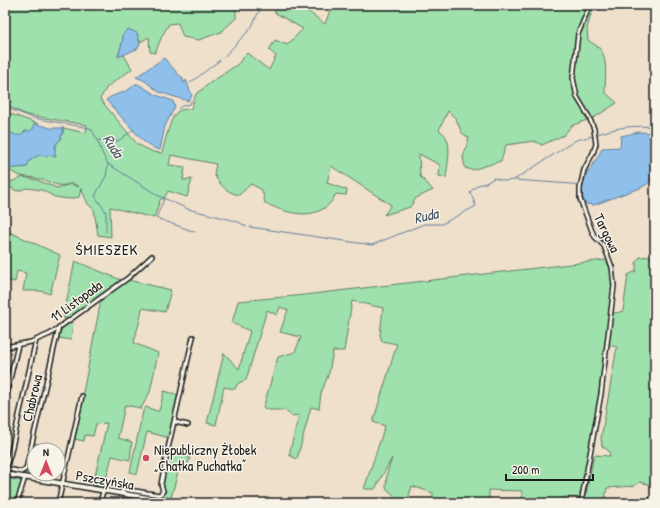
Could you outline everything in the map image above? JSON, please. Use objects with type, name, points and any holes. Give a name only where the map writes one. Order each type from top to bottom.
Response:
[{"type":"main road","name":"Pszczyńska","points":[[5,474],[178,503]]},
{"type":"street","name":"Targowa","points":[[581,503],[601,394],[614,286],[612,267],[604,246],[595,237],[580,199],[580,188],[584,170],[596,144],[594,129],[589,117],[577,97],[573,78],[578,34],[588,10],[588,5]]},
{"type":"street","name":"11 Listopada","points":[[5,347],[36,340],[50,334],[128,278],[152,256]]},
{"type":"street","name":"Chabrowa","points":[[5,468],[17,471],[24,471],[26,469],[59,328]]},
{"type":"street","points":[[122,494],[123,490],[160,495],[163,491],[161,484],[193,336]]},
{"type":"street","points":[[5,468],[11,449],[36,340]]},
{"type":"street","points":[[5,400],[18,345]]},
{"type":"street","points":[[58,503],[82,396]]},
{"type":"street","points":[[175,422],[188,425]]},
{"type":"street","points":[[17,503],[25,477]]},
{"type":"street","points":[[100,503],[103,490]]},
{"type":"green space","points":[[5,5],[236,5],[236,18],[221,32],[199,40],[183,37],[178,23],[169,24],[155,53],[150,52],[149,37],[140,42],[137,33],[123,40],[118,56],[124,55],[132,69],[107,87],[100,99],[137,144],[153,152],[162,153],[169,126],[176,113],[181,110],[191,109],[196,94],[238,64],[247,53],[269,70],[276,56],[269,50],[275,40],[287,45],[303,29],[274,12],[281,6],[287,5],[293,5],[305,10],[325,24],[332,5],[594,5],[587,28],[588,40],[597,46],[603,54],[606,70],[605,92],[617,103],[595,117],[571,126],[564,135],[542,145],[534,141],[506,145],[501,161],[472,170],[465,168],[463,157],[469,138],[462,133],[456,119],[448,111],[439,130],[444,134],[449,146],[446,178],[439,176],[440,165],[419,154],[420,176],[433,190],[416,198],[410,207],[384,215],[391,205],[331,166],[327,183],[347,190],[346,195],[336,194],[330,203],[322,209],[314,213],[304,214],[284,211],[265,203],[262,190],[251,184],[239,195],[230,192],[221,185],[214,174],[216,164],[171,155],[169,165],[185,167],[183,180],[192,179],[187,197],[168,191],[165,197],[160,200],[154,218],[110,207],[111,237],[98,235],[94,210],[88,204],[81,188],[79,197],[69,199],[55,197],[42,190],[27,188],[17,191],[11,188],[10,182],[23,177],[37,180],[57,188],[71,184],[58,185],[45,180],[18,175],[9,170],[10,168],[27,167],[29,161],[37,155],[55,157],[55,147],[61,139],[63,128],[86,133],[87,125],[27,115],[5,105]]},
{"type":"green space","points":[[5,112],[39,124],[34,126],[32,133],[14,138],[9,134]]},
{"type":"green space","points":[[5,230],[60,255],[50,294],[41,291],[23,291],[26,273],[17,271],[15,282],[5,280]]},
{"type":"green space","points":[[655,256],[655,304],[652,315],[650,375],[655,378],[655,467],[652,476],[652,485],[640,482],[634,486],[607,488],[604,503],[584,503],[594,455],[610,456],[609,451],[602,446],[601,438],[617,347],[605,344],[599,394],[580,498],[564,497],[563,503],[522,503],[522,491],[489,490],[489,503],[433,503],[433,493],[412,486],[408,499],[398,499],[386,488],[387,473],[392,458],[375,489],[364,489],[385,426],[373,422],[397,344],[382,341],[380,335],[383,308],[352,301],[344,351],[333,351],[329,373],[321,393],[319,409],[311,407],[297,459],[289,455],[299,415],[292,416],[284,410],[269,410],[263,408],[278,357],[295,352],[301,337],[280,332],[288,310],[280,307],[277,315],[267,310],[246,380],[238,383],[235,389],[224,387],[216,425],[207,423],[224,353],[239,369],[250,331],[232,323],[238,301],[295,296],[605,260],[611,272],[613,285],[610,312],[616,313],[623,311],[628,275],[636,271],[636,262],[640,257]]},
{"type":"green space","points":[[75,261],[121,280],[71,319],[63,318]]},
{"type":"green space","points":[[128,280],[171,290],[165,312],[142,308],[134,343],[158,353],[150,392],[140,410],[140,408],[125,405],[118,438],[132,442],[130,460],[112,456],[104,487],[93,485],[107,423],[96,424],[93,436],[85,435],[84,441],[74,439],[101,300]]},
{"type":"green space","points":[[73,321],[71,340],[59,338],[61,329]]},
{"type":"green space","points":[[164,391],[179,395],[170,438],[147,432],[137,474],[130,472],[143,411],[146,407],[159,411]]},
{"type":"green space","points":[[169,453],[190,457],[187,467],[179,468],[171,498],[161,496],[166,492],[163,485]]},
{"type":"green space","points":[[5,478],[22,481],[15,503],[5,503]]},
{"type":"water","points":[[128,29],[137,33],[140,44],[137,49],[118,57],[123,40],[122,35]]},
{"type":"water","points":[[164,58],[183,78],[183,82],[186,80],[192,96],[188,101],[159,92],[145,81],[136,77]]},
{"type":"water","points":[[135,84],[138,84],[156,95],[173,101],[175,107],[165,126],[160,150],[143,141],[106,100],[128,90]]},
{"type":"water","points":[[5,114],[8,118],[10,132],[15,135],[21,135],[25,131],[30,131],[33,129],[34,124],[50,128],[63,128],[61,139],[55,147],[56,157],[51,155],[39,155],[29,161],[27,167],[5,169]]},
{"type":"water","points":[[639,132],[655,133],[655,177],[638,189],[594,205],[586,204],[582,197],[583,182],[602,148],[620,147],[621,136]]},
{"type":"waterway","points":[[223,58],[251,28],[262,5]]},
{"type":"waterway","points":[[190,83],[220,60]]},
{"type":"waterway","points":[[178,109],[182,106],[190,104],[192,100]]},
{"type":"waterway","name":"Ruda","points":[[5,107],[33,118],[90,128],[108,164],[159,196],[188,209],[236,221],[246,226]]},
{"type":"waterway","name":"Ruda","points":[[598,134],[626,127],[655,127]]},
{"type":"waterway","points":[[98,140],[118,141],[133,130]]},
{"type":"waterway","name":"Ruda","points":[[250,227],[372,245],[424,224],[442,224],[476,206],[470,192],[478,185],[486,183],[494,178],[505,181],[514,180],[576,140],[593,136]]},
{"type":"waterway","points":[[106,232],[106,212],[95,196],[106,176],[108,164]]},
{"type":"waterway","points":[[515,180],[571,184],[578,186]]},
{"type":"waterway","points":[[164,199],[156,218],[195,232]]},
{"type":"place","name":"Niepubliczny Żłobek „Chatka Puchatka”","points":[[146,458]]},
{"type":"district","name":"ŚMIESZEK","points":[[107,250]]}]
